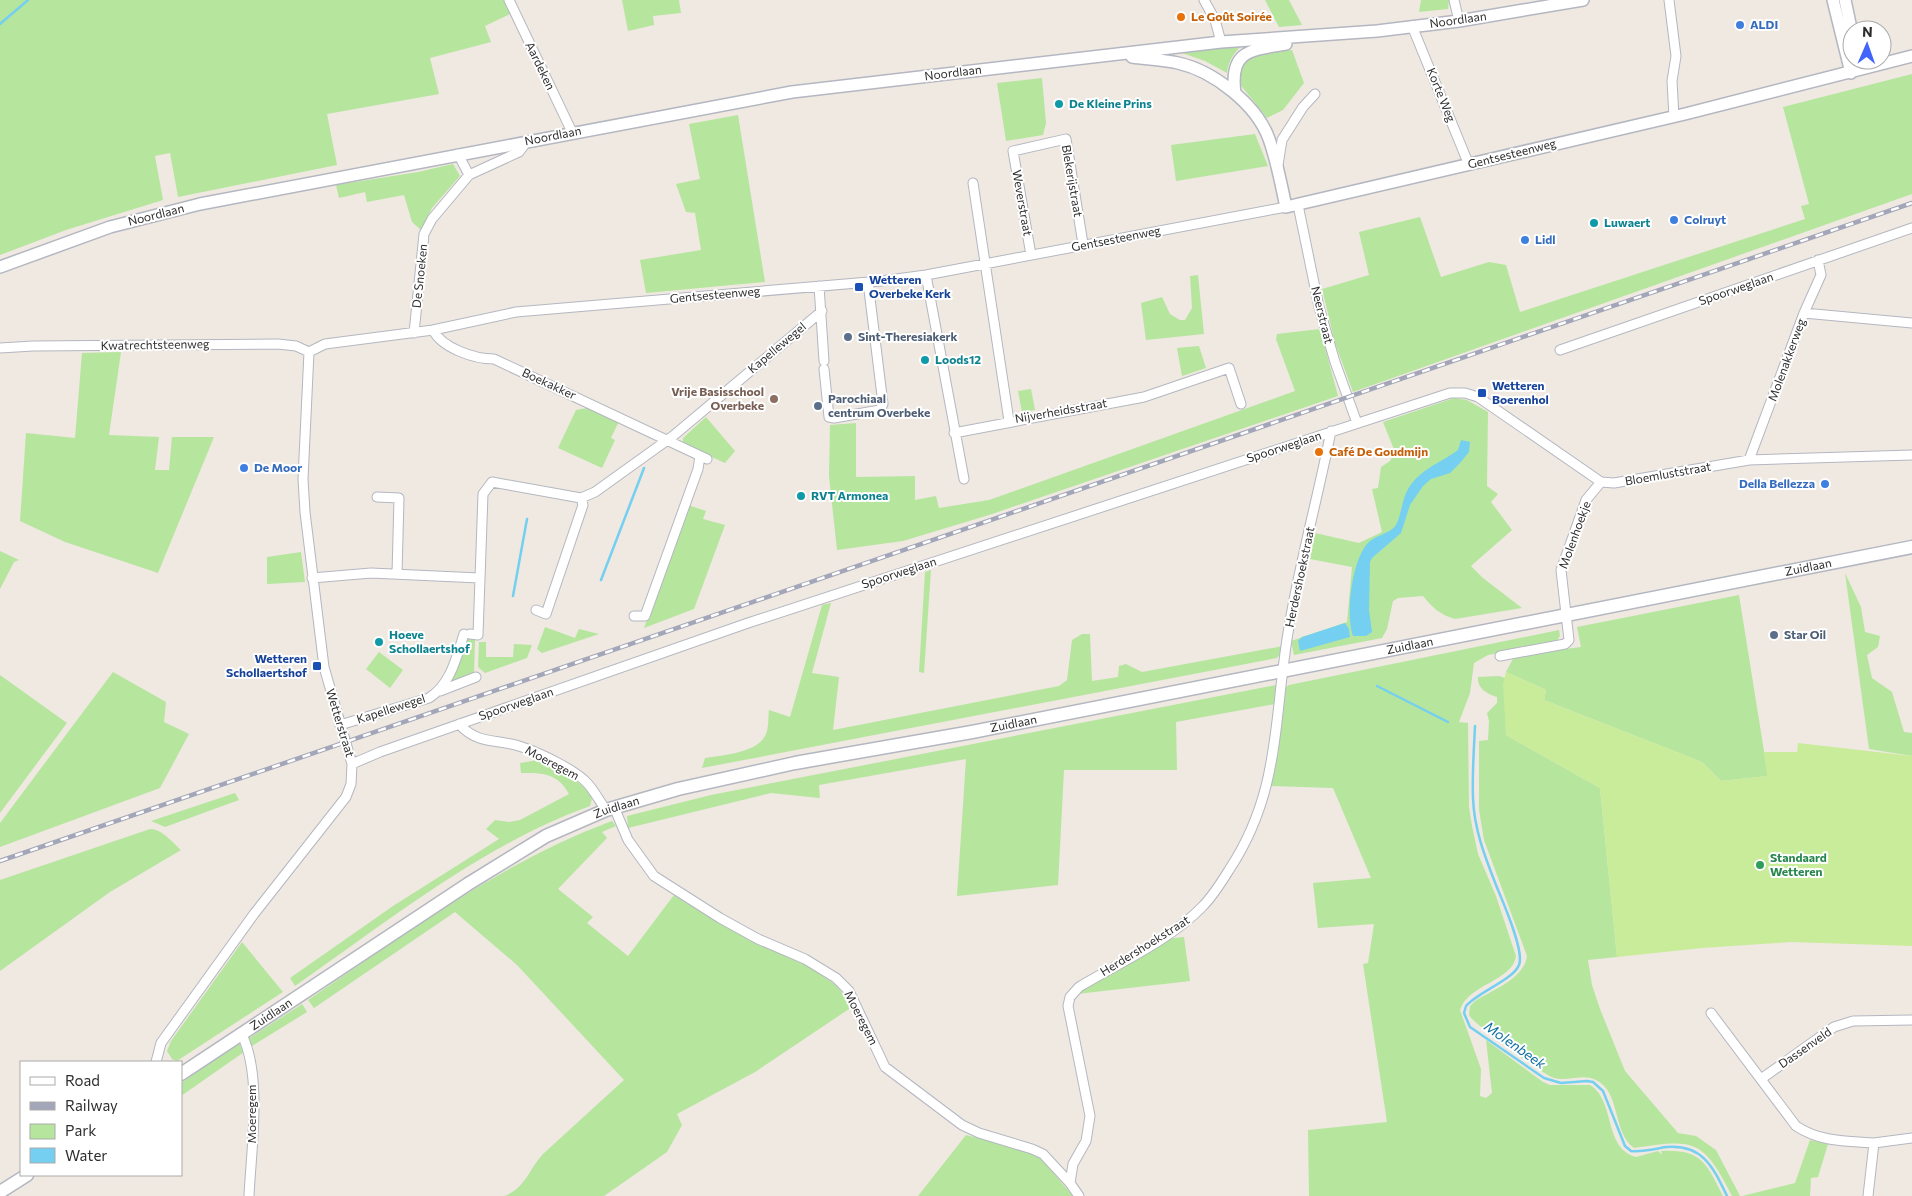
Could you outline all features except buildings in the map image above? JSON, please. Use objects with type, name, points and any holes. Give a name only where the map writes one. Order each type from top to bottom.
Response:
[{"type":"main road","name":"Zuidlaan","points":[[182,1073],[530,845],[546,836],[610,809],[678,789],[795,763],[972,732],[1912,547]]},
{"type":"main road","points":[[0,1192],[25,1176]]},
{"type":"street","name":"Aardeken","points":[[508,0],[572,132]]},
{"type":"street","points":[[1204,0],[1215,20],[1221,42]]},
{"type":"street","points":[[1454,0],[1459,21]]},
{"type":"street","name":"Noordlaan","points":[[0,267],[110,227],[200,204],[572,132],[792,92],[1221,42],[1332,35],[1459,21],[1583,0]]},
{"type":"street","points":[[1669,0],[1675,45],[1672,81],[1674,117]]},
{"type":"street","points":[[1833,0],[1842,26]]},
{"type":"street","points":[[1845,0],[1849,20]]},
{"type":"street","name":"Korte Weg","points":[[1412,26],[1469,164]]},
{"type":"street","name":"Noordlaan","points":[[1235,93],[1234,71],[1241,56],[1247,52],[1332,35]]},
{"type":"street","name":"Noordlaan","points":[[1116,55],[1179,63],[1197,70],[1235,93],[1257,114],[1269,138],[1286,207]]},
{"type":"street","name":"Gentsesteenweg","points":[[1892,60],[1912,56]]},
{"type":"street","name":"Gentsesteenweg","points":[[309,352],[324,344],[433,330],[516,312],[868,282],[926,275],[1286,207],[1674,117],[1850,70]]},
{"type":"street","points":[[1277,167],[1282,140],[1303,107],[1315,94]]},
{"type":"street","name":"Blekerijstraat","points":[[1013,151],[1066,139],[1083,244]]},
{"type":"street","name":"De Snoeken","points":[[414,333],[424,234],[432,219],[469,176],[519,152],[527,141]]},
{"type":"street","name":"Weverstraat","points":[[1013,151],[1031,255]]},
{"type":"street","points":[[458,154],[469,176]]},
{"type":"street","name":"Nijverheidsstraat","points":[[973,183],[984,264],[1010,421],[1144,397],[1229,368],[1241,404]]},
{"type":"street","name":"Neerstraat","points":[[1298,204],[1319,307],[1335,362],[1357,423]]},
{"type":"street","name":"Spoorweglaan","points":[[1560,350],[1912,228]]},
{"type":"street","name":"Molenakkerweg","points":[[1749,460],[1804,313],[1821,275],[1818,260]]},
{"type":"street","points":[[926,275],[954,433],[964,478]]},
{"type":"street","points":[[819,286],[829,416],[875,412],[880,410],[883,404],[868,282]]},
{"type":"street","name":"Kapellewegel","points":[[440,691],[447,681],[467,634],[478,635],[483,494],[492,482],[581,498],[595,492],[668,439],[822,311]]},
{"type":"street","points":[[1804,313],[1912,323]]},
{"type":"street","name":"Boekakker","points":[[433,330],[438,339],[479,359],[494,359],[668,439]]},
{"type":"street","name":"Kwatrechtsteenweg","points":[[0,348],[33,346],[278,344],[296,346],[309,352]]},
{"type":"street","name":"Wetterstraat","points":[[156,1061],[161,1043],[254,914],[346,798],[351,784],[352,764],[324,667],[312,578],[303,479],[309,352]]},
{"type":"street","name":"Spoorweglaan","points":[[352,764],[459,724],[748,623],[1450,393],[1465,393],[1478,397],[1602,482]]},
{"type":"street","points":[[954,433],[1010,421]]},
{"type":"street","name":"Herdershoekstraat","points":[[1070,1182],[1073,1164],[1086,1140],[1090,1116],[1069,1016],[1068,1006],[1070,997],[1079,986],[1184,923],[1204,906],[1240,854],[1268,785],[1275,748],[1282,670],[1299,572],[1332,432]]},
{"type":"street","points":[[634,616],[645,616],[704,457],[680,448],[668,439]]},
{"type":"street","name":"Bloemluststraat","points":[[1602,482],[1623,483],[1749,460],[1912,455]]},
{"type":"street","name":"Molenhoekje","points":[[1500,656],[1565,644],[1569,640],[1561,570],[1586,500],[1602,482]]},
{"type":"street","points":[[377,497],[399,498],[397,574]]},
{"type":"street","points":[[536,610],[546,614],[583,505],[581,498]]},
{"type":"street","points":[[312,578],[370,573],[479,578]]},
{"type":"street","name":"Kapellewegel","points":[[340,725],[428,698],[440,691],[476,677]]},
{"type":"street","name":"Moeregem","points":[[459,724],[480,740],[522,747],[567,769],[588,783],[610,809],[628,840],[654,876],[720,918],[758,939],[805,959],[836,978],[849,991],[885,1067],[962,1125],[979,1133],[1032,1148],[1042,1154],[1070,1182]]},
{"type":"street","points":[[1711,1013],[1796,1126],[1808,1134],[1824,1139],[1874,1143],[1912,1138]]},
{"type":"street","name":"Dassenveld","points":[[1761,1079],[1834,1027],[1853,1021],[1912,1020]]},
{"type":"street","name":"Moeregem","points":[[241,1033],[247,1044],[254,1113],[250,1196]]},
{"type":"street","points":[[1868,1196],[1874,1143]]},
{"type":"street","points":[[1070,1182],[1079,1196]]},
{"type":"green space","points":[[0,0],[510,0],[510,14],[485,26],[491,42],[430,58],[439,94],[327,114],[337,165],[178,197],[170,153],[155,156],[163,200],[66,230],[0,255]]},
{"type":"green space","points":[[622,0],[679,0],[681,13],[653,16],[654,25],[628,31]]},
{"type":"green space","points":[[1265,0],[1289,0],[1302,25],[1279,27]]},
{"type":"green space","points":[[1421,0],[1449,0],[1448,9],[1419,12]]},
{"type":"green space","points":[[1242,45],[1232,57],[1227,73],[1205,61],[1182,53],[1182,51]]},
{"type":"green space","points":[[1292,50],[1304,83],[1283,110],[1267,118],[1239,83],[1241,62],[1251,54]]},
{"type":"green space","points":[[1912,74],[1912,194],[1353,392],[1335,343],[1322,289],[1369,275],[1359,232],[1420,217],[1441,277],[1489,262],[1506,265],[1520,312],[1805,219],[1801,206],[1809,204],[1783,107]]},
{"type":"green space","points":[[1042,78],[1046,123],[1043,135],[1006,141],[997,83]]},
{"type":"green space","points":[[738,115],[765,282],[646,293],[640,260],[701,250],[695,213],[686,212],[676,184],[700,179],[689,124]]},
{"type":"green space","points":[[1255,134],[1268,166],[1176,181],[1171,145]]},
{"type":"green space","points":[[453,164],[460,176],[432,208],[421,230],[412,222],[404,195],[367,202],[365,192],[339,198],[336,185],[418,172]]},
{"type":"green space","points":[[1198,275],[1204,334],[1146,340],[1141,303],[1162,297],[1170,314],[1180,320],[1185,320],[1192,308],[1190,276]]},
{"type":"green space","points":[[1320,329],[1338,396],[989,515],[903,541],[837,550],[829,476],[830,425],[856,423],[856,477],[915,476],[915,500],[936,496],[939,508],[989,500],[1295,391],[1276,339],[1277,334]]},
{"type":"green space","points":[[1199,346],[1206,368],[1182,376],[1177,348]]},
{"type":"green space","points":[[121,352],[109,435],[159,437],[155,470],[169,470],[172,437],[214,437],[158,573],[65,542],[20,521],[26,433],[75,438],[82,353]]},
{"type":"green space","points":[[1031,389],[1035,410],[1022,412],[1018,391]]},
{"type":"green space","points":[[1454,398],[1467,400],[1488,412],[1487,486],[1498,494],[1491,502],[1512,530],[1471,566],[1483,578],[1522,608],[1455,619],[1437,610],[1423,596],[1398,598],[1393,601],[1387,629],[1382,638],[1294,655],[1291,641],[1347,622],[1352,567],[1310,559],[1315,533],[1359,543],[1382,532],[1372,489],[1378,488],[1381,467],[1390,461],[1395,452],[1383,422]]},
{"type":"green space","points":[[592,407],[620,419],[611,438],[615,440],[602,468],[558,448],[576,410]]},
{"type":"green space","points":[[706,417],[735,451],[725,463],[683,444],[683,438]]},
{"type":"green space","points":[[688,505],[706,511],[703,519],[725,525],[694,609],[644,628]]},
{"type":"green space","points":[[0,551],[19,560],[14,562],[0,589]]},
{"type":"green space","points":[[301,552],[305,582],[267,584],[267,557]]},
{"type":"green space","points":[[931,570],[924,673],[919,672],[925,572]]},
{"type":"green space","points":[[1845,573],[1861,607],[1865,632],[1880,636],[1878,647],[1867,655],[1872,678],[1892,692],[1904,732],[1912,733],[1912,756],[1869,749]]},
{"type":"green space","points":[[1739,595],[1768,776],[1721,781],[1702,762],[1544,700],[1546,690],[1506,672],[1515,655],[1581,647],[1577,627]]},
{"type":"green space","points":[[831,603],[812,673],[839,677],[833,730],[1059,686],[1067,680],[1072,640],[1082,634],[1090,634],[1092,681],[1118,677],[1119,666],[1126,664],[1142,672],[1283,646],[1277,658],[702,768],[705,758],[739,752],[756,745],[762,740],[767,731],[769,710],[790,717],[822,605]]},
{"type":"green space","points":[[545,627],[575,638],[579,629],[599,634],[542,653],[537,649]]},
{"type":"green space","points":[[1559,630],[1560,636],[1556,642],[1488,655],[1474,663],[1470,693],[1459,722],[1468,723],[1469,807],[1478,854],[1496,896],[1516,956],[1513,964],[1507,971],[1472,994],[1460,1010],[1481,1069],[1480,1096],[1486,1098],[1492,1093],[1486,1040],[1543,1082],[1550,1085],[1590,1085],[1598,1092],[1604,1102],[1614,1134],[1626,1152],[1636,1157],[1658,1151],[1662,1155],[1661,1151],[1675,1151],[1694,1156],[1707,1167],[1723,1196],[1309,1196],[1308,1130],[1387,1122],[1363,964],[1368,963],[1374,924],[1318,928],[1313,883],[1371,878],[1333,788],[1271,786],[1278,754],[1285,688],[1289,685]]},
{"type":"green space","points":[[465,638],[475,640],[474,674],[447,686]]},
{"type":"green space","points":[[479,642],[486,642],[486,657],[513,657],[514,644],[532,645],[527,658],[485,673],[478,667]]},
{"type":"green space","points":[[379,652],[403,670],[390,688],[366,669]]},
{"type":"green space","points":[[113,672],[166,702],[164,722],[189,734],[160,788],[0,847],[0,823]]},
{"type":"green space","name":"Standaard Wetteren","points":[[1506,672],[1546,690],[1544,700],[1702,762],[1721,781],[1767,776],[1764,752],[1797,752],[1798,743],[1912,756],[1912,946],[1791,942],[1702,948],[1617,957],[1600,788],[1506,735],[1503,684]]},
{"type":"green space","points":[[0,675],[67,723],[0,813]]},
{"type":"green space","points":[[1499,676],[1505,678],[1506,735],[1600,788],[1617,957],[1588,960],[1592,985],[1600,1009],[1625,1071],[1678,1133],[1696,1136],[1716,1150],[1740,1196],[1732,1196],[1713,1163],[1695,1147],[1684,1144],[1671,1144],[1634,1148],[1622,1132],[1613,1103],[1604,1086],[1591,1078],[1559,1079],[1548,1075],[1495,1038],[1469,1015],[1470,1006],[1514,977],[1525,964],[1527,956],[1484,840],[1479,810],[1479,741],[1488,740],[1489,721],[1487,713],[1497,703],[1497,697],[1481,688],[1478,677]]},
{"type":"green space","points":[[1276,685],[1275,704],[1176,722],[1177,770],[1064,770],[1058,885],[957,896],[966,759],[819,785],[820,798],[771,793],[628,828],[627,816],[711,795]]},
{"type":"green space","points":[[538,760],[568,775],[581,785],[592,798],[590,806],[512,841],[474,863],[437,886],[295,986],[290,978],[393,906],[499,839],[486,829],[495,820],[509,822],[520,820],[569,794],[555,778],[537,773],[521,773],[520,763]]},
{"type":"green space","points":[[235,793],[239,800],[165,827],[151,821]]},
{"type":"green space","points":[[612,821],[616,826],[602,832],[607,838],[558,889],[593,917],[587,923],[628,956],[674,895],[752,941],[812,968],[837,986],[852,1007],[755,1072],[677,1114],[682,1125],[667,1152],[604,1196],[504,1196],[517,1189],[543,1154],[624,1080],[517,965],[455,912],[314,1008],[308,1000],[418,925],[493,878],[531,857]]},
{"type":"green space","points":[[150,829],[159,831],[181,850],[110,892],[0,971],[0,880]]},
{"type":"green space","points":[[1184,937],[1190,981],[1077,994],[1081,989],[1165,939]]},
{"type":"green space","points":[[242,942],[283,992],[177,1061],[172,1059],[167,1051],[171,1041]]},
{"type":"green space","points":[[302,1004],[307,1012],[252,1046],[248,1039]]},
{"type":"green space","points":[[239,1043],[244,1052],[182,1095],[182,1082]]},
{"type":"green space","points":[[966,1135],[1025,1150],[1039,1156],[1073,1196],[918,1196]]},
{"type":"green space","points":[[1810,1140],[1828,1144],[1818,1177],[1811,1178],[1810,1196],[1742,1196],[1795,1183]]},
{"type":"water","points":[[1461,440],[1470,442],[1469,452],[1450,473],[1431,479],[1423,486],[1410,505],[1401,533],[1372,558],[1370,562],[1369,610],[1372,632],[1366,636],[1353,636],[1350,601],[1355,572],[1364,549],[1370,541],[1394,528],[1406,493],[1411,485],[1422,473],[1458,450]]},
{"type":"water","points":[[1345,623],[1349,629],[1350,637],[1300,651],[1298,641],[1302,637]]},
{"type":"waterway","points":[[0,24],[28,0]]},
{"type":"waterway","points":[[601,580],[644,468]]},
{"type":"waterway","points":[[513,596],[527,519]]},
{"type":"waterway","name":"Molenbeek","points":[[1377,686],[1448,722]]},
{"type":"waterway","name":"Molenbeek","points":[[1475,726],[1473,762],[1475,821],[1484,853],[1516,937],[1520,958],[1519,965],[1510,976],[1466,1006],[1464,1013],[1470,1027],[1544,1078],[1561,1083],[1593,1082],[1603,1091],[1625,1146],[1631,1151],[1666,1147],[1689,1149],[1698,1154],[1711,1167],[1727,1196]]},
{"type":"railway","points":[[0,861],[1912,203]]},
{"type":"place","name":"Le Goût Soirée","points":[[1181,17]]},
{"type":"place","name":"ALDI","points":[[1740,25]]},
{"type":"place","name":"De Kleine Prins","points":[[1059,104]]},
{"type":"place","name":"Colruyt","points":[[1674,220]]},
{"type":"place","name":"Luwaert","points":[[1594,223]]},
{"type":"place","name":"Lidl","points":[[1525,240]]},
{"type":"place","name":"Wetteren Overbeke Kerk","points":[[859,287]]},
{"type":"place","name":"Sint-Theresiakerk","points":[[848,337]]},
{"type":"place","name":"Loods12","points":[[925,360]]},
{"type":"place","name":"Wetteren Boerenhol","points":[[1482,393]]},
{"type":"place","name":"Vrije Basisschool Overbeke","points":[[774,399]]},
{"type":"place","name":"Parochiaal centrum Overbeke","points":[[818,406]]},
{"type":"place","name":"Café De Goudmijn","points":[[1319,452]]},
{"type":"place","name":"De Moor","points":[[244,468]]},
{"type":"place","name":"Della Bellezza","points":[[1825,484]]},
{"type":"place","name":"RVT Armonea","points":[[801,496]]},
{"type":"place","name":"Star Oil","points":[[1774,635]]},
{"type":"place","name":"Hoeve Schollaertshof","points":[[379,642]]},
{"type":"place","name":"Wetteren Schollaertshof","points":[[317,666]]},
{"type":"place","name":"Standaard Wetteren","points":[[1760,865]]}]
